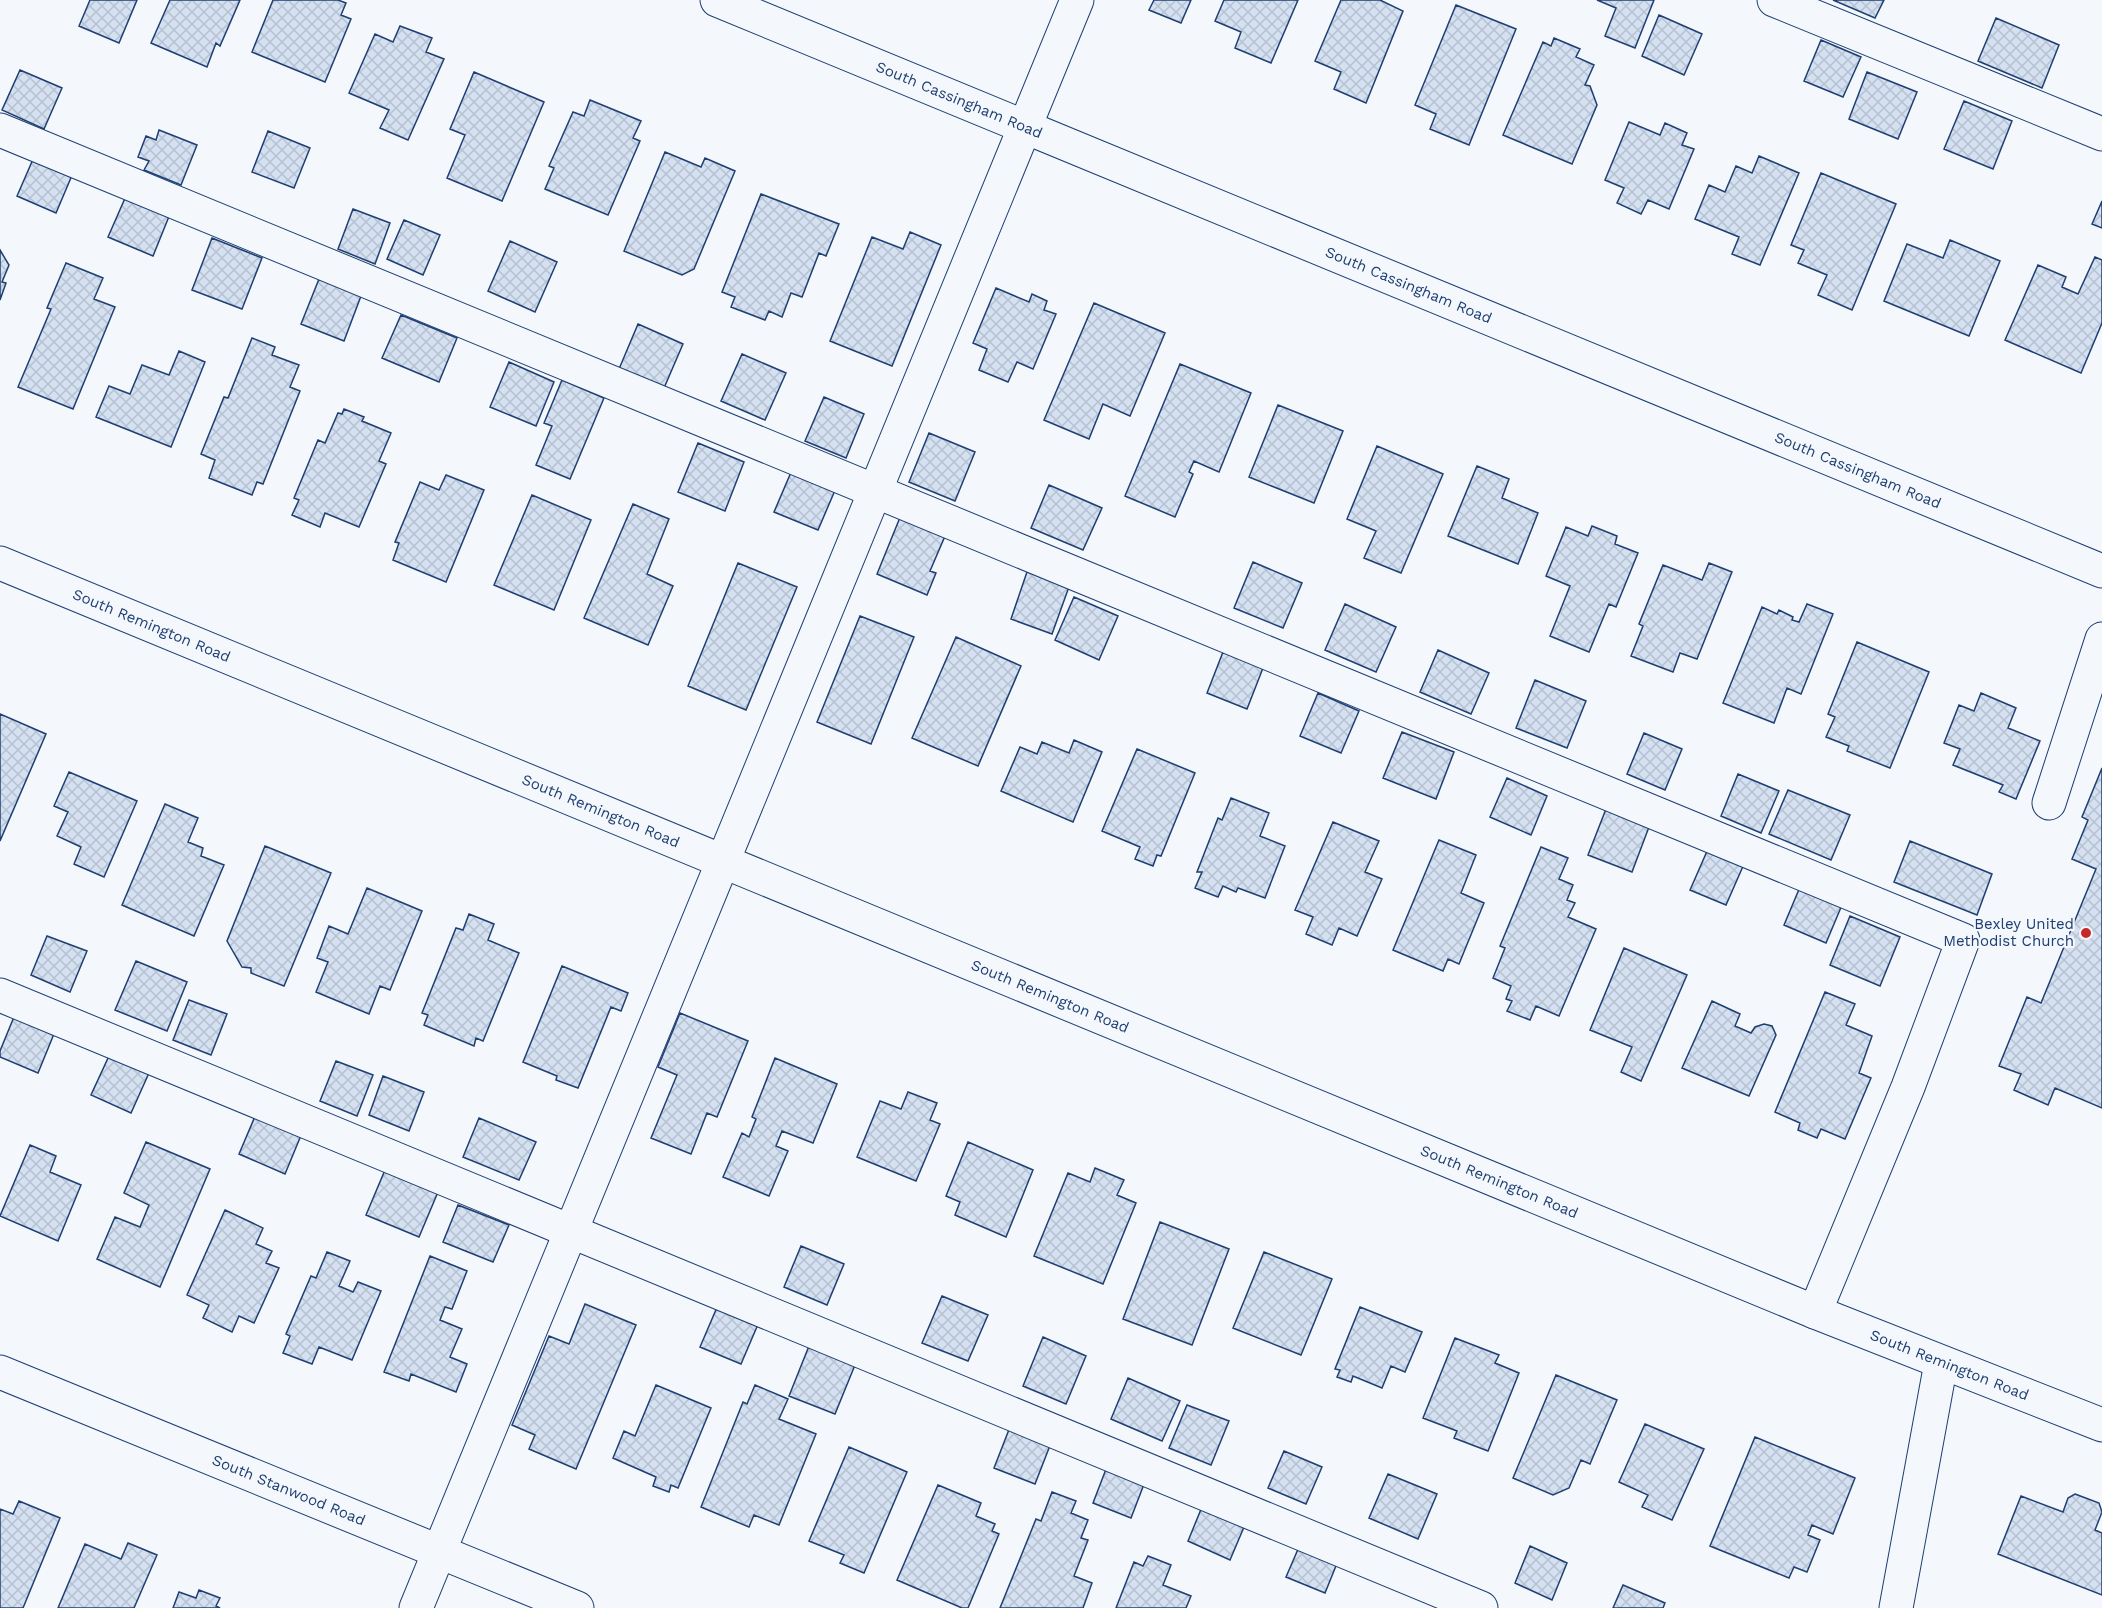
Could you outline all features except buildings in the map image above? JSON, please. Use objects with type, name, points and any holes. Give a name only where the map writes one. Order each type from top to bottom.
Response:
[{"type":"street","name":"South Cassingham Road","points":[[717,0],[2102,571]]},
{"type":"street","points":[[416,1608],[1077,0]]},
{"type":"street","points":[[1774,0],[2102,134]]},
{"type":"street","points":[[0,130],[1962,940],[1908,1088],[1815,1312]]},
{"type":"street","name":"South Remington Road","points":[[0,563],[1815,1312],[2102,1425]]},
{"type":"street","points":[[2049,803],[2102,639]]},
{"type":"street","points":[[0,995],[1481,1608]]},
{"type":"street","points":[[1896,1608],[1941,1363]]},
{"type":"street","name":"South Stanwood Road","points":[[0,1372],[577,1608]]},
{"type":"place","name":"Bexley United Methodist Church","points":[[2086,933]]}]
